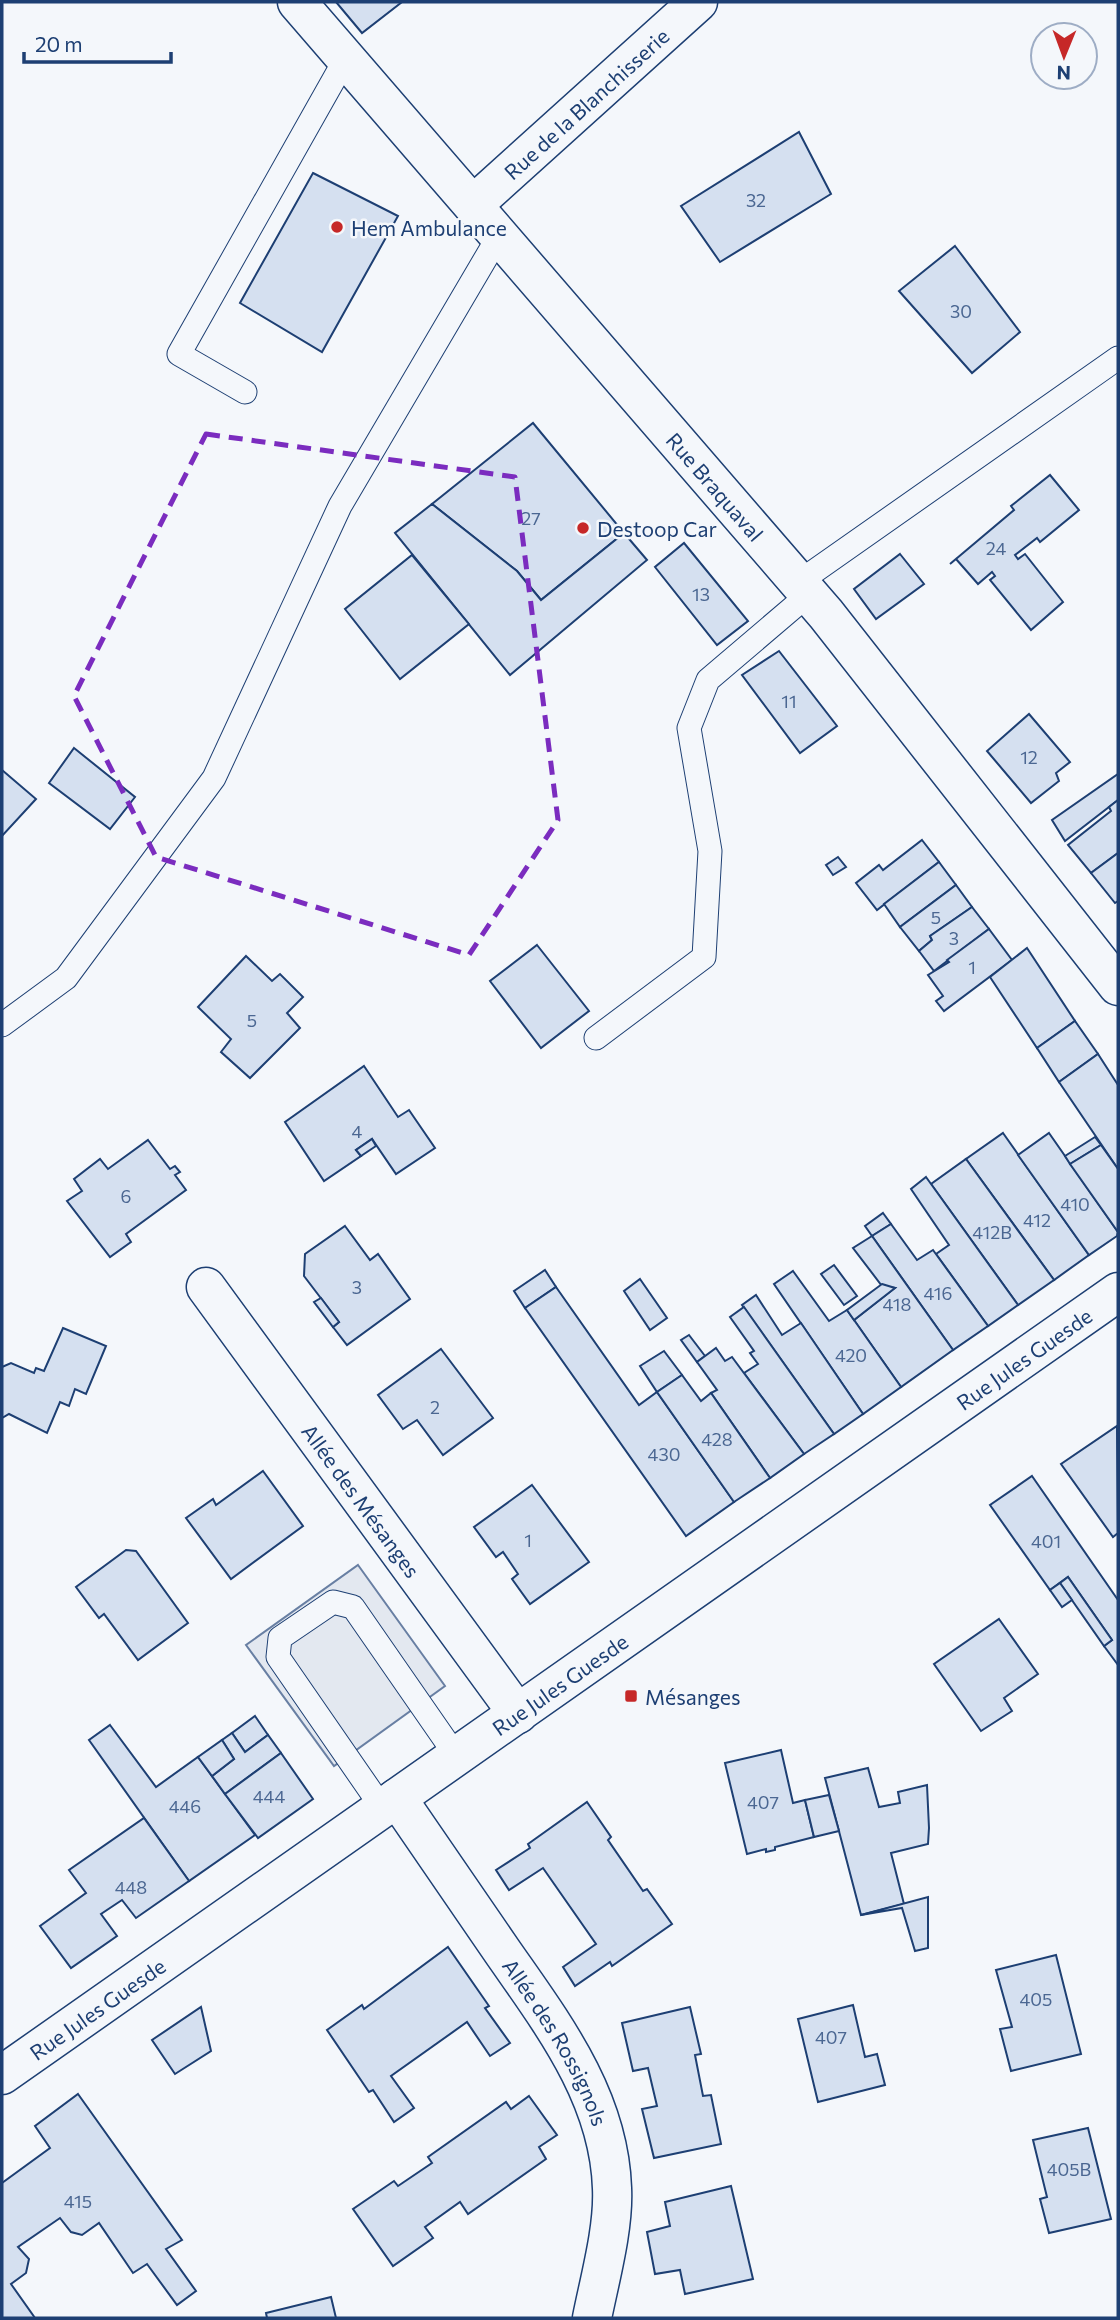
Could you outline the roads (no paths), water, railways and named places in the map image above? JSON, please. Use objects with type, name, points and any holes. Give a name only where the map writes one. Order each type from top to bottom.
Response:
[{"type":"street","name":"Rue Braquaval","points":[[297,2],[804,588],[1118,986]]},
{"type":"street","name":"Rue de la Blanchisserie","points":[[473,205],[698,2]]},
{"type":"street","name":"Allée des Mésanges","points":[[206,1287],[518,1714]]},
{"type":"street","name":"Rue Jules Guesde","points":[[2,2075],[1118,1292]]},
{"type":"street","name":"Allée des Rossignols","points":[[390,1803],[558,2031],[587,2083],[605,2136],[612,2188],[606,2249],[592,2318]]},
{"type":"lane","points":[[245,392],[179,354],[346,58]]},
{"type":"lane","points":[[2,1025],[66,978],[214,778],[340,506],[500,234]]},
{"type":"lane","points":[[596,1038],[704,957],[710,851],[688,728],[708,681],[804,588],[1118,358]]},
{"type":"lane","points":[[390,1803],[278,1657],[280,1638],[333,1602],[353,1607],[457,1757]]},
{"type":"place","name":"Hem Ambulance","points":[[337,227]]},
{"type":"place","name":"Destoop Car","points":[[583,528]]},
{"type":"place","name":"Mésanges","points":[[631,1696]]}]
